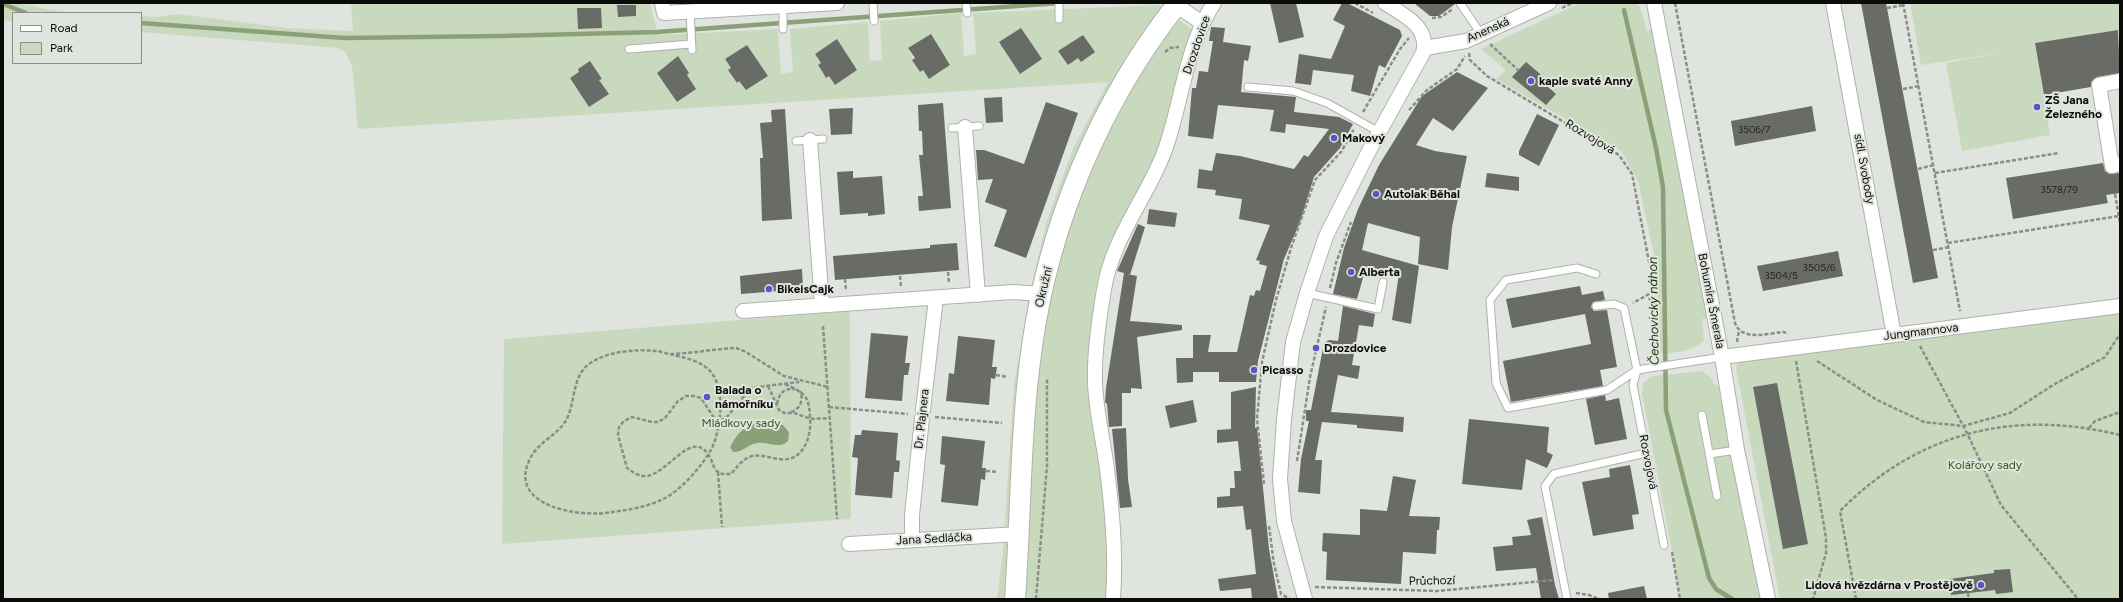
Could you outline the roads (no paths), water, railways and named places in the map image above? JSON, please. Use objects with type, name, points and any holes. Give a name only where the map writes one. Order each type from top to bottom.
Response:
[{"type":"street","points":[[663,8],[690,15],[783,11],[837,3]]},
{"type":"street","name":"Drozdovice","points":[[1113,599],[1114,555],[1109,486],[1096,407],[1095,382],[1104,289],[1114,256],[1167,143],[1202,23],[1214,3]]},
{"type":"street","points":[[1305,599],[1285,529],[1280,479],[1284,419],[1292,350],[1318,257],[1335,216],[1379,132],[1416,68],[1425,48],[1424,40],[1418,27],[1385,3]]},
{"type":"street","name":"Bohumíra Šmerala","points":[[1654,3],[1722,357],[1737,450],[1768,599]]},
{"type":"street","name":"sídl. Svobody","points":[[1833,3],[1894,335]]},
{"type":"street","points":[[1176,4],[1202,23]]},
{"type":"street","name":"Okružní","points":[[1016,599],[1018,534],[1027,388],[1032,344],[1042,294],[1063,218],[1092,146],[1131,72],[1176,4]]},
{"type":"street","name":"Anenská","points":[[1425,48],[1470,47],[1481,34],[1554,6]]},
{"type":"street","points":[[2120,82],[2099,85],[2112,166],[2120,164]]},
{"type":"street","points":[[965,127],[978,295]]},
{"type":"street","points":[[817,139],[822,305]]},
{"type":"street","points":[[743,311],[1020,291],[1042,294]]},
{"type":"street","name":"Dr. Plajnera","points":[[912,540],[912,515],[936,298]]},
{"type":"street","name":"Jungmannova","points":[[1722,357],[2120,306]]},
{"type":"street","name":"Jana Sedláčka","points":[[849,544],[1018,534]]},
{"type":"lane","points":[[966,3],[967,13]]},
{"type":"lane","points":[[1058,3],[1059,19]]},
{"type":"lane","points":[[1460,3],[1481,34]]},
{"type":"lane","points":[[873,6],[874,21]]},
{"type":"lane","points":[[783,11],[783,29]]},
{"type":"lane","points":[[629,49],[691,45],[690,15]]},
{"type":"lane","points":[[1248,87],[1293,92],[1327,102],[1379,132]]},
{"type":"lane","points":[[796,141],[817,139]]},
{"type":"lane","points":[[1596,274],[1578,268],[1506,280],[1490,300],[1496,383],[1508,408],[1607,390],[1637,370],[1722,357]]},
{"type":"lane","points":[[1307,293],[1378,309],[1383,282]]},
{"type":"lane","name":"Rozvojová","points":[[1596,306],[1614,304],[1624,308],[1637,370],[1633,385],[1664,545]]},
{"type":"lane","points":[[1702,415],[1717,496]]},
{"type":"lane","points":[[1709,454],[1737,450]]},
{"type":"lane","points":[[1566,595],[1545,486],[1554,474],[1646,453]]},
{"type":"waterway","points":[[142,23],[344,38],[499,36],[657,32],[1059,3]]},
{"type":"waterway","points":[[3,4],[23,12]]},
{"type":"waterway","name":"Čechovický náhon","points":[[1624,10],[1656,148],[1663,187],[1666,410],[1709,578],[1716,589],[1732,599]]},
{"type":"place","name":"kaple svaté Anny","points":[[1531,81]]},
{"type":"place","name":"ZŠ Jana Železného","points":[[2037,107]]},
{"type":"place","name":"Makový","points":[[1334,138]]},
{"type":"place","name":"Autolak Běhal","points":[[1376,194]]},
{"type":"place","name":"Alberta","points":[[1351,272]]},
{"type":"place","name":"BikeisCajk","points":[[769,289]]},
{"type":"place","name":"Drozdovice","points":[[1316,348]]},
{"type":"place","name":"Picasso","points":[[1254,370]]},
{"type":"place","name":"Balada o námořníku","points":[[707,397]]},
{"type":"place","name":"Lidová hvězdárna v Prostějově","points":[[1981,585]]},
{"type":"park label","name":"Mládkovy sady","points":[[741,423]]},
{"type":"park label","name":"Kolářovy sady","points":[[1985,465]]}]
